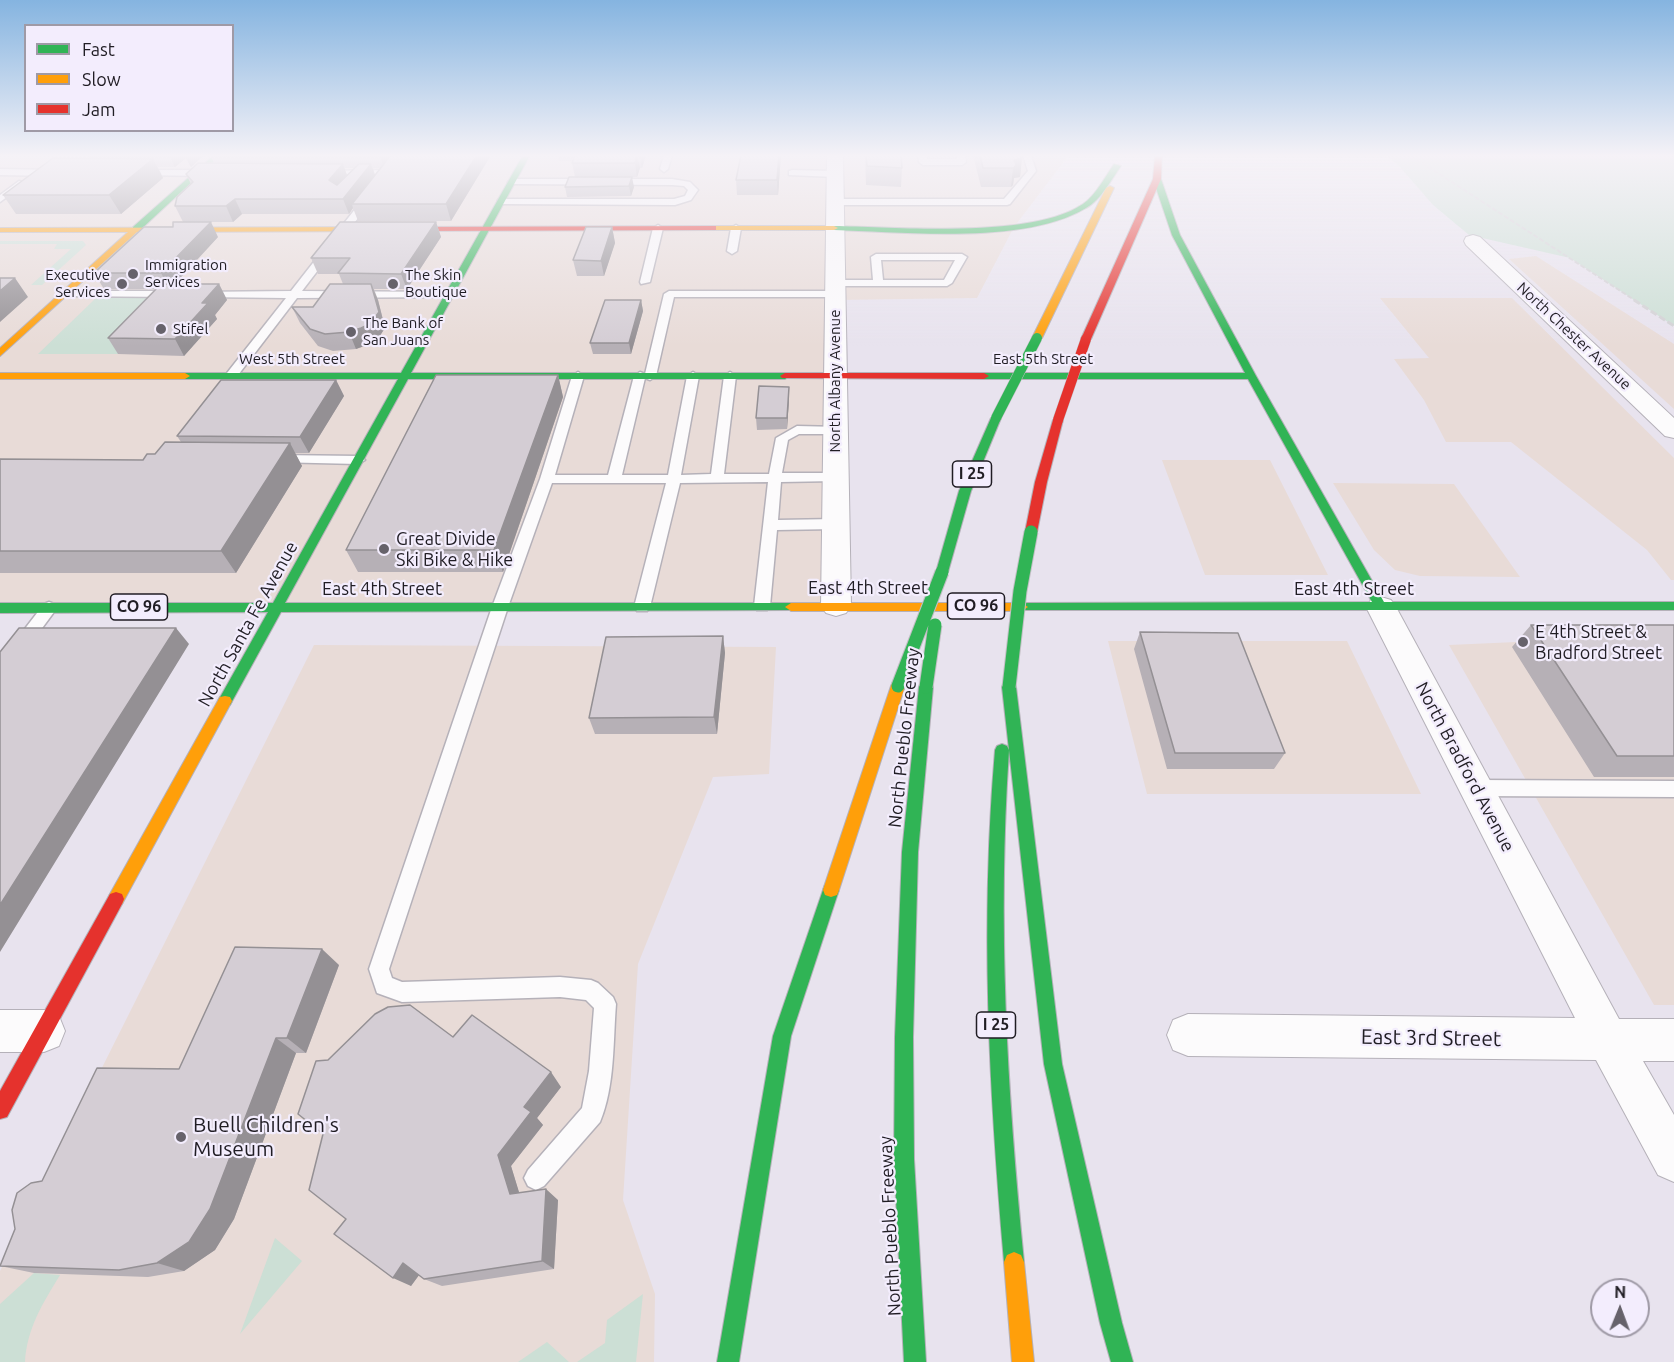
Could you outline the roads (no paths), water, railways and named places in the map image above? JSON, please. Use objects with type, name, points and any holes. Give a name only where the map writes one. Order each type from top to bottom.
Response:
[{"type":"main road","points":[[0,353],[148,219]]},
{"type":"main road","name":"North Santa Fe Avenue","points":[[0,1110],[278,607],[403,375],[491,219]]},
{"type":"main road","points":[[0,230],[984,228],[1039,223],[1056,219]]},
{"type":"main road","name":"North Pueblo Freeway","points":[[915,1362],[904,1159],[904,1037],[910,852],[926,687],[942,572],[980,451],[1095,219]]},
{"type":"main road","name":"I 25","points":[[1023,1362],[997,1073],[993,866],[1009,687],[1020,591],[1041,482],[1058,420],[1086,339],[1139,219]]},
{"type":"main road","name":"North Bradford Avenue","points":[[1170,219],[1176,235],[1251,376],[1381,607]]},
{"type":"main road","name":"West 5th Street","points":[[0,376],[836,376]]},
{"type":"main road","name":"East 5th Street","points":[[836,376],[1251,376]]},
{"type":"main road","points":[[728,1362],[782,1036],[898,686],[942,572]]},
{"type":"main road","name":"East 4th Street","points":[[278,607],[1674,606]]},
{"type":"main road","name":"CO 96","points":[[0,608],[278,607]]},
{"type":"main road","points":[[1009,687],[1053,1064],[1111,1323],[1122,1362]]},
{"type":"street","name":"North Albany Avenue","points":[[834,219],[836,606]]},
{"type":"street","name":"North Chester Avenue","points":[[1473,241],[1674,431]]},
{"type":"street","name":"North Bradford Avenue","points":[[1381,607],[1608,1040],[1674,1160]]},
{"type":"street","points":[[0,1030],[44,1031]]},
{"type":"street","name":"East 3rd Street","points":[[1188,1035],[1674,1040]]},
{"type":"lane","points":[[231,376],[353,219]]},
{"type":"lane","points":[[645,282],[658,228]]},
{"type":"lane","points":[[732,251],[736,228]]},
{"type":"lane","points":[[614,479],[669,294],[835,288],[878,283],[947,283],[962,256],[876,257],[878,283]]},
{"type":"lane","points":[[66,294],[448,295]]},
{"type":"lane","points":[[536,1178],[592,1114],[600,1071],[605,1004],[591,990],[560,987],[402,992],[384,986],[379,969],[500,607],[547,479],[578,376]]},
{"type":"lane","points":[[642,607],[674,479],[693,376]]},
{"type":"lane","points":[[717,478],[730,376]]},
{"type":"lane","points":[[762,606],[775,477],[782,438],[798,430],[836,430]]},
{"type":"lane","points":[[263,459],[358,459]]},
{"type":"lane","points":[[547,479],[836,477]]},
{"type":"lane","points":[[770,525],[836,524]]},
{"type":"lane","points":[[0,673],[50,608]]},
{"type":"lane","points":[[1476,788],[1674,789]]},
{"type":"railway","points":[[1508,219],[1636,301]]},
{"type":"railway","points":[[1634,300],[1674,326]]},
{"type":"place","name":"Immigration Services","points":[[133,274]]},
{"type":"place","name":"Executive Services","points":[[122,284]]},
{"type":"place","name":"The Skin Boutique","points":[[393,284]]},
{"type":"place","name":"Stifel","points":[[161,329]]},
{"type":"place","name":"The Bank of San Juans","points":[[351,332]]},
{"type":"place","name":"Great Divide Ski Bike & Hike","points":[[384,549]]},
{"type":"place","name":"E 4th Street & Bradford Street","points":[[1523,642]]},
{"type":"place","name":"Buell Children's Museum","points":[[181,1137]]}]
